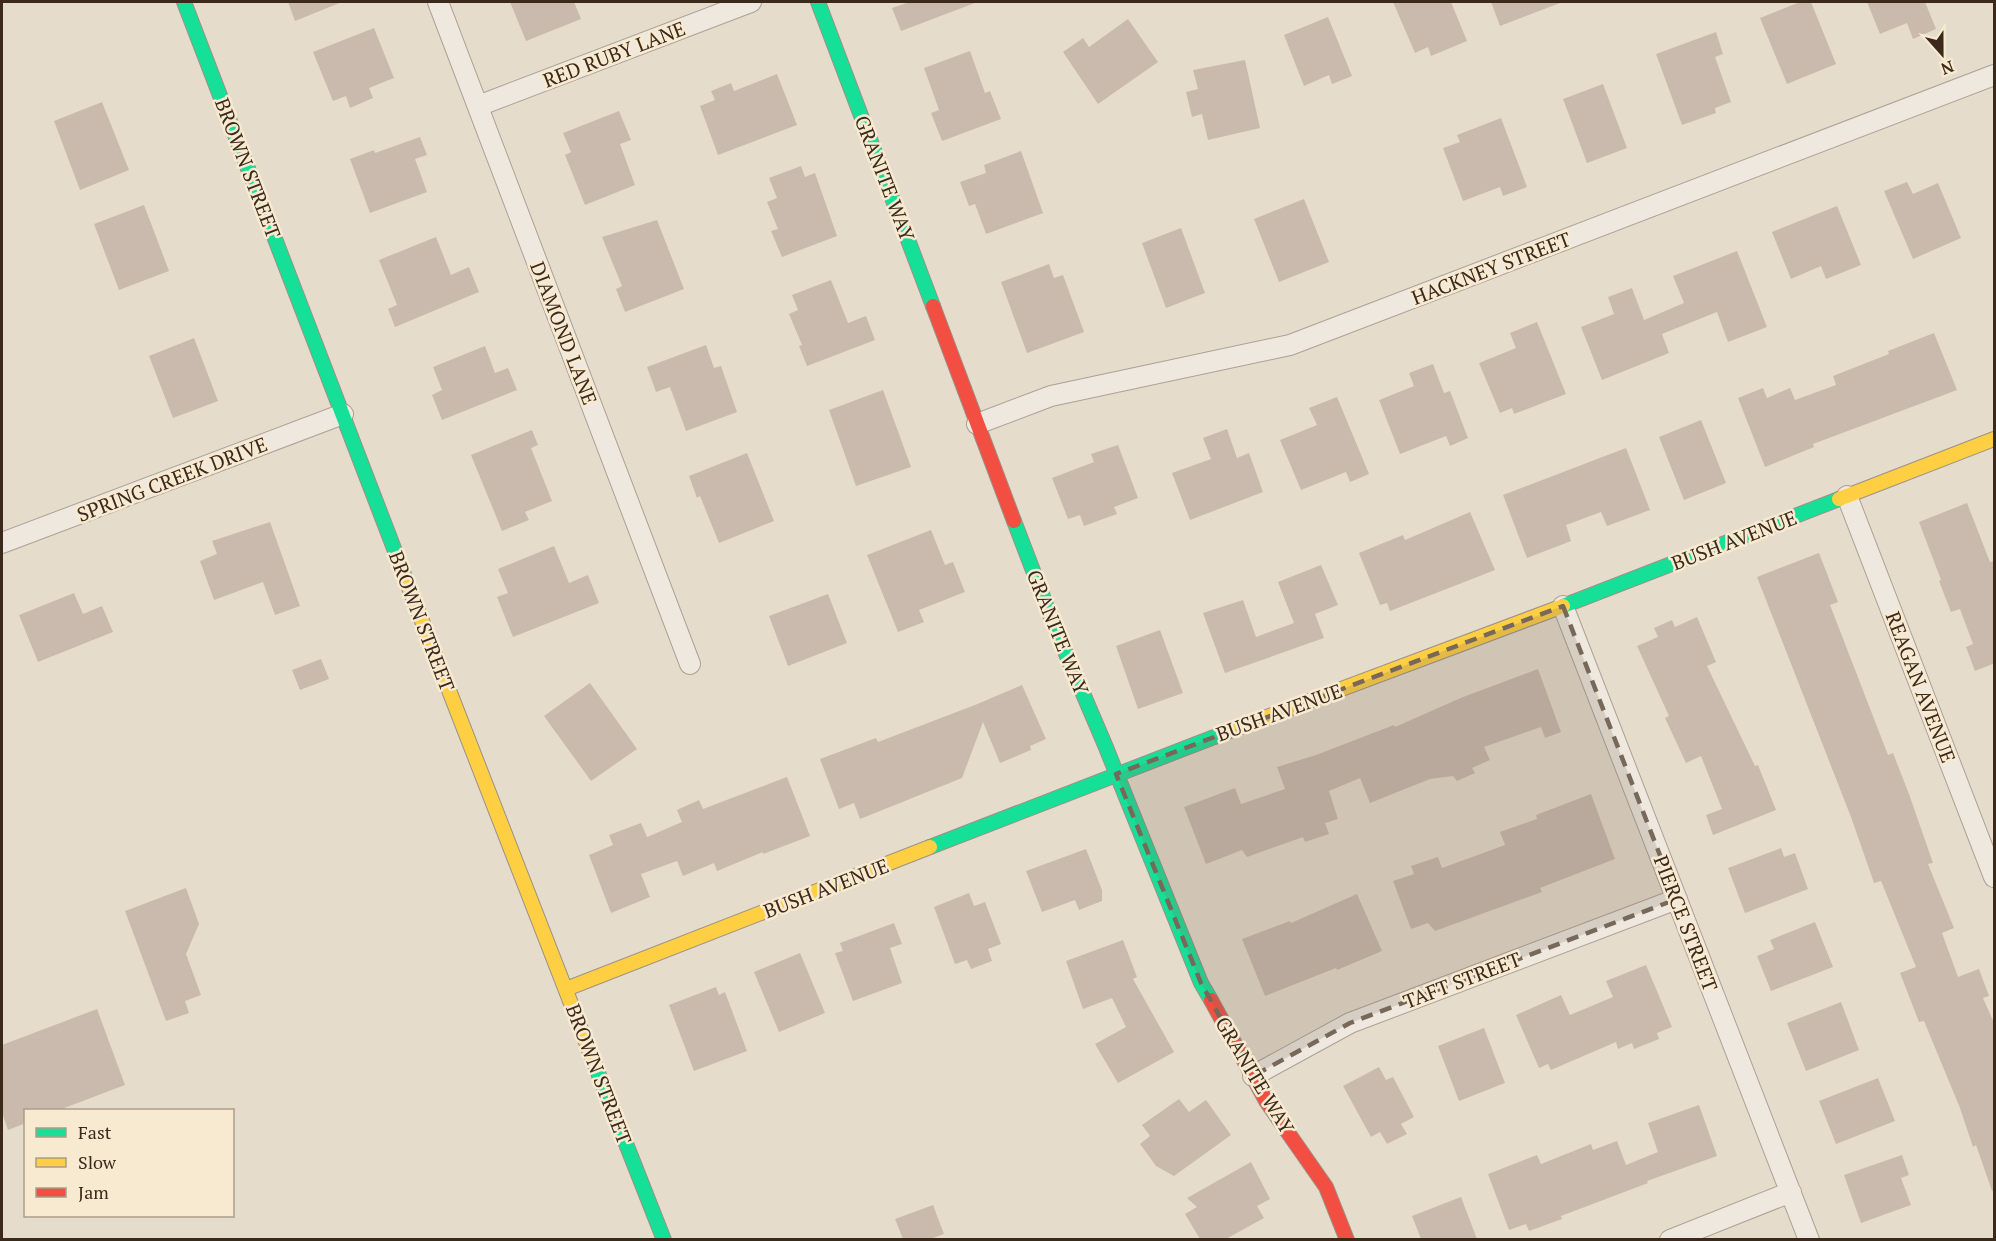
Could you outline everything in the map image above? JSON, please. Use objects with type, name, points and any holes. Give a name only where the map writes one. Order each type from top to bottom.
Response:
[{"type":"street","name":"BROWN STREET","points":[[184,2],[473,754],[664,1239]]},
{"type":"street","name":"DIAMOND LANE","points":[[438,2],[690,664]]},
{"type":"street","name":"RED RUBY LANE","points":[[477,106],[752,2]]},
{"type":"street","name":"GRANITE WAY","points":[[818,2],[1055,628],[1201,983],[1266,1101],[1326,1187],[1347,1239]]},
{"type":"street","name":"HACKNEY STREET","points":[[977,424],[1051,396],[1290,345],[1995,75]]},
{"type":"street","name":"SPRING CREEK DRIVE","points":[[2,543],[343,414]]},
{"type":"street","name":"BUSH AVENUE","points":[[566,989],[1116,774],[1563,606],[1995,439]]},
{"type":"street","name":"REAGAN AVENUE","points":[[1847,496],[1995,877]]},
{"type":"street","name":"PIERCE STREET","points":[[1563,606],[1809,1239]]},
{"type":"street","name":"TAFT STREET","points":[[1253,1076],[1350,1023],[1677,899]]},
{"type":"street","points":[[1670,1239],[1791,1192]]},
{"type":"highlighted area","points":[[1563,606],[1677,899],[1350,1023],[1253,1076],[1201,983],[1116,774]]},
{"type":"building","points":[[288,2],[342,2],[295,21]]},
{"type":"building","points":[[510,2],[574,2],[581,19],[526,41]]},
{"type":"building","points":[[910,2],[975,3],[901,31],[892,8]]},
{"type":"building","points":[[1393,2],[1451,2],[1467,41],[1431,56],[1428,47],[1415,53]]},
{"type":"building","points":[[1491,2],[1560,2],[1560,3],[1500,26]]},
{"type":"building","points":[[1800,2],[1811,2],[1836,64],[1787,84],[1760,18]]},
{"type":"building","points":[[1867,2],[1925,2],[1936,29],[1913,39],[1907,23],[1880,34]]},
{"type":"building","points":[[1328,17],[1352,76],[1332,84],[1329,75],[1304,86],[1284,35]]},
{"type":"building","points":[[1128,19],[1158,62],[1098,104],[1063,52],[1083,38],[1089,47]]},
{"type":"building","points":[[374,28],[394,78],[369,88],[373,98],[350,108],[346,96],[333,101],[313,52]]},
{"type":"building","points":[[1716,32],[1723,54],[1715,57],[1731,102],[1715,108],[1716,113],[1682,125],[1656,54]]},
{"type":"building","points":[[970,51],[985,93],[990,91],[1001,119],[942,141],[931,113],[939,110],[924,68]]},
{"type":"building","points":[[1245,60],[1260,128],[1208,140],[1202,114],[1192,117],[1186,92],[1198,89],[1193,70]]},
{"type":"building","points":[[777,74],[797,125],[718,155],[700,106],[715,100],[711,91],[731,83],[734,91]]},
{"type":"building","points":[[1603,84],[1627,148],[1587,163],[1563,99]]},
{"type":"building","points":[[102,102],[129,170],[80,190],[54,121]]},
{"type":"building","points":[[619,111],[631,140],[620,144],[635,185],[585,205],[565,155],[571,152],[563,133]]},
{"type":"building","points":[[1501,118],[1527,187],[1503,196],[1500,187],[1463,201],[1443,148],[1460,142],[1457,135]]},
{"type":"building","points":[[420,137],[427,155],[415,159],[427,192],[370,213],[350,159]]},
{"type":"building","points":[[1021,151],[1043,213],[986,234],[975,204],[969,206],[960,182],[986,173],[984,165]]},
{"type":"building","points":[[801,166],[805,177],[815,173],[837,236],[782,257],[771,231],[778,229],[767,202],[777,198],[769,178]]},
{"type":"building","points":[[1907,182],[1913,194],[1938,183],[1961,238],[1913,259],[1884,191]]},
{"type":"building","points":[[1304,199],[1329,262],[1279,282],[1254,219]]},
{"type":"building","points":[[144,205],[169,271],[119,290],[94,224]]},
{"type":"building","points":[[1837,206],[1861,265],[1826,279],[1821,266],[1791,279],[1772,232]]},
{"type":"building","points":[[657,220],[684,289],[625,312],[616,289],[622,286],[602,237]]},
{"type":"building","points":[[1181,228],[1205,293],[1166,308],[1142,243]]},
{"type":"building","points":[[436,237],[451,275],[469,267],[479,292],[395,327],[388,309],[397,305],[379,260]]},
{"type":"building","points":[[1737,251],[1767,327],[1728,342],[1717,312],[1662,334],[1669,353],[1602,380],[1581,327],[1614,314],[1608,297],[1632,288],[1644,320],[1684,303],[1673,276]]},
{"type":"building","points":[[1049,264],[1054,278],[1063,275],[1084,332],[1027,353],[1001,282]]},
{"type":"building","points":[[831,280],[848,323],[866,316],[875,340],[807,366],[799,346],[802,345],[789,314],[798,310],[792,295]]},
{"type":"building","points":[[1537,322],[1566,394],[1514,414],[1512,408],[1500,413],[1479,363],[1516,348],[1510,333]]},
{"type":"building","points":[[1934,333],[1957,390],[1813,444],[1814,447],[1765,467],[1738,398],[1763,388],[1767,398],[1790,388],[1795,400],[1836,385],[1833,376]]},
{"type":"building","points":[[194,338],[218,401],[173,418],[149,356]]},
{"type":"building","points":[[706,345],[714,368],[721,366],[737,412],[686,431],[670,387],[656,392],[647,367]]},
{"type":"building","points":[[485,346],[495,373],[508,368],[517,390],[442,420],[432,395],[442,390],[433,367]]},
{"type":"building","points":[[1433,364],[1444,393],[1450,391],[1468,438],[1450,446],[1446,436],[1400,454],[1379,400],[1414,386],[1409,373]]},
{"type":"building","points":[[883,390],[911,467],[856,486],[829,410]]},
{"type":"building","points":[[1337,397],[1369,474],[1350,482],[1346,472],[1301,490],[1280,440],[1317,425],[1309,408]]},
{"type":"building","points":[[1701,420],[1726,483],[1684,500],[1659,437]]},
{"type":"building","points":[[1227,429],[1237,458],[1249,453],[1263,492],[1190,520],[1172,473],[1211,459],[1203,438]]},
{"type":"building","points":[[532,430],[538,445],[531,448],[552,501],[525,512],[529,520],[502,531],[471,455]]},
{"type":"building","points":[[1118,445],[1138,498],[1114,507],[1117,514],[1084,526],[1080,515],[1068,519],[1052,478],[1094,462],[1091,454]]},
{"type":"building","points":[[1626,448],[1650,510],[1607,526],[1601,512],[1566,525],[1571,541],[1527,558],[1503,495]]},
{"type":"building","points":[[747,453],[774,521],[719,543],[700,496],[697,498],[689,476]]},
{"type":"building","points":[[1967,503],[1990,562],[1995,561],[1995,663],[1975,671],[1966,647],[1973,644],[1960,609],[1951,612],[1919,522]]},
{"type":"building","points":[[1470,512],[1495,570],[1390,611],[1387,603],[1380,605],[1359,553],[1403,535],[1405,540]]},
{"type":"building","points":[[270,522],[300,606],[275,615],[263,582],[214,600],[200,561],[217,554],[212,541]]},
{"type":"building","points":[[931,530],[945,565],[953,562],[965,592],[919,610],[924,622],[898,632],[867,555]]},
{"type":"building","points":[[554,546],[569,583],[588,575],[599,603],[513,637],[497,597],[508,593],[498,569]]},
{"type":"building","points":[[1819,553],[1838,602],[1830,605],[1888,755],[1893,753],[1933,863],[1928,864],[1954,928],[1942,933],[1958,977],[1979,969],[1989,996],[1983,998],[1995,1025],[1995,1190],[1992,1191],[1976,1145],[1973,1147],[1960,1108],[1924,1021],[1919,1022],[1900,973],[1916,967],[1881,881],[1874,883],[1851,817],[1757,577]]},
{"type":"building","points":[[1321,565],[1338,605],[1315,614],[1324,638],[1225,673],[1203,613],[1243,600],[1256,637],[1294,623],[1278,582]]},
{"type":"building","points":[[74,593],[83,614],[102,606],[113,632],[38,662],[19,615]]},
{"type":"building","points":[[828,594],[847,643],[788,666],[769,616]]},
{"type":"building","points":[[1697,617],[1716,662],[1707,666],[1755,766],[1758,765],[1776,810],[1713,835],[1706,815],[1722,809],[1701,756],[1686,763],[1665,718],[1669,716],[1637,646],[1658,637],[1654,628],[1672,620],[1675,627]]},
{"type":"building","points":[[1160,630],[1183,693],[1138,709],[1116,646]]},
{"type":"building","points":[[321,659],[329,679],[300,690],[292,670]]},
{"type":"building","points":[[1538,669],[1561,732],[1545,738],[1541,727],[1484,747],[1490,760],[1472,768],[1475,773],[1457,781],[1453,776],[1430,779],[1370,803],[1360,778],[1329,791],[1338,819],[1325,823],[1329,834],[1305,842],[1303,837],[1247,857],[1242,850],[1206,864],[1184,807],[1235,788],[1241,804],[1285,789],[1277,767],[1316,755],[1394,725],[1395,727],[1463,697]]},
{"type":"building","points":[[590,683],[637,749],[591,781],[544,716]]},
{"type":"building","points":[[1022,685],[1046,739],[1030,746],[1031,750],[1000,763],[983,722],[962,778],[860,819],[854,803],[839,809],[820,759],[876,738],[878,742]]},
{"type":"building","points":[[787,777],[810,836],[717,871],[714,863],[683,876],[677,861],[641,874],[650,897],[611,913],[589,855],[613,845],[609,835],[641,823],[647,837],[682,822],[677,810],[699,800],[703,809]]},
{"type":"building","points":[[1591,794],[1615,859],[1540,888],[1542,892],[1435,931],[1428,923],[1411,929],[1393,881],[1414,874],[1411,866],[1438,857],[1442,868],[1505,845],[1500,832],[1537,819],[1536,815]]},
{"type":"building","points":[[1781,848],[1784,857],[1795,853],[1808,889],[1745,913],[1728,868]]},
{"type":"building","points":[[1086,849],[1102,890],[1102,901],[1079,910],[1075,900],[1042,912],[1026,871]]},
{"type":"building","points":[[186,888],[199,924],[186,954],[201,995],[185,1001],[189,1013],[166,1021],[125,911]]},
{"type":"building","points":[[969,893],[974,906],[985,902],[1001,944],[988,949],[992,961],[971,969],[967,960],[955,964],[934,907]]},
{"type":"building","points":[[1357,894],[1382,951],[1265,996],[1242,939],[1290,921],[1291,923]]},
{"type":"building","points":[[1815,922],[1833,967],[1771,991],[1757,956],[1774,949],[1770,940]]},
{"type":"building","points":[[894,923],[902,944],[890,948],[902,983],[853,1001],[835,953],[843,951],[840,943]]},
{"type":"building","points":[[1123,940],[1137,977],[1133,979],[1174,1052],[1118,1083],[1095,1044],[1126,1027],[1112,998],[1083,1009],[1066,961]]},
{"type":"building","points":[[800,953],[825,1013],[779,1032],[754,972]]},
{"type":"building","points":[[1646,965],[1672,1027],[1657,1033],[1659,1039],[1634,1049],[1632,1043],[1618,1049],[1616,1042],[1551,1070],[1548,1064],[1539,1068],[1516,1015],[1561,995],[1570,1015],[1613,997],[1606,981]]},
{"type":"building","points":[[716,987],[719,995],[725,992],[747,1051],[694,1071],[669,1005]]},
{"type":"building","points":[[1841,1002],[1859,1050],[1806,1071],[1787,1023]]},
{"type":"building","points":[[97,1009],[125,1085],[62,1109],[24,1109],[24,1124],[8,1130],[2,1112],[2,1045]]},
{"type":"building","points":[[1484,1028],[1505,1083],[1459,1101],[1438,1046]]},
{"type":"building","points":[[1379,1067],[1386,1080],[1393,1077],[1414,1117],[1401,1124],[1407,1134],[1387,1144],[1380,1132],[1371,1137],[1343,1086]]},
{"type":"building","points":[[1878,1078],[1895,1121],[1836,1144],[1819,1101]]},
{"type":"building","points":[[1179,1099],[1189,1112],[1206,1100],[1231,1135],[1174,1176],[1156,1166],[1140,1144],[1150,1136],[1142,1125]]},
{"type":"building","points":[[1699,1105],[1717,1156],[1647,1181],[1648,1183],[1561,1216],[1562,1219],[1529,1231],[1526,1224],[1509,1230],[1488,1174],[1537,1155],[1541,1164],[1591,1144],[1593,1150],[1617,1141],[1626,1165],[1658,1152],[1648,1123]]},
{"type":"building","points":[[1902,1155],[1909,1175],[1901,1178],[1911,1205],[1861,1223],[1844,1175]]},
{"type":"building","points":[[1251,1162],[1270,1199],[1257,1206],[1264,1218],[1226,1239],[1200,1239],[1185,1214],[1197,1207],[1187,1198]]},
{"type":"building","points":[[1461,1197],[1477,1239],[1421,1239],[1412,1216]]},
{"type":"building","points":[[933,1205],[944,1234],[930,1239],[903,1239],[895,1219]]},
{"type":"traffic: fast","points":[[184,2],[408,585]]},
{"type":"traffic: fast","points":[[818,2],[933,306]]},
{"type":"traffic: fast","points":[[1563,606],[1839,499]]},
{"type":"traffic: fast","points":[[1014,521],[1055,628],[1201,983],[1211,1000]]},
{"type":"traffic: fast","points":[[930,847],[1240,727]]},
{"type":"traffic: fast","points":[[593,1060],[664,1240]]},
{"type":"traffic: slow","points":[[1839,499],[1994,439]]},
{"type":"traffic: slow","points":[[408,585],[593,1060]]},
{"type":"traffic: slow","points":[[1240,727],[1563,606]]},
{"type":"traffic: slow","points":[[566,989],[930,847]]},
{"type":"traffic: jam","points":[[933,306],[1014,521]]},
{"type":"traffic: jam","points":[[1211,1000],[1266,1101],[1326,1187],[1347,1240]]}]
